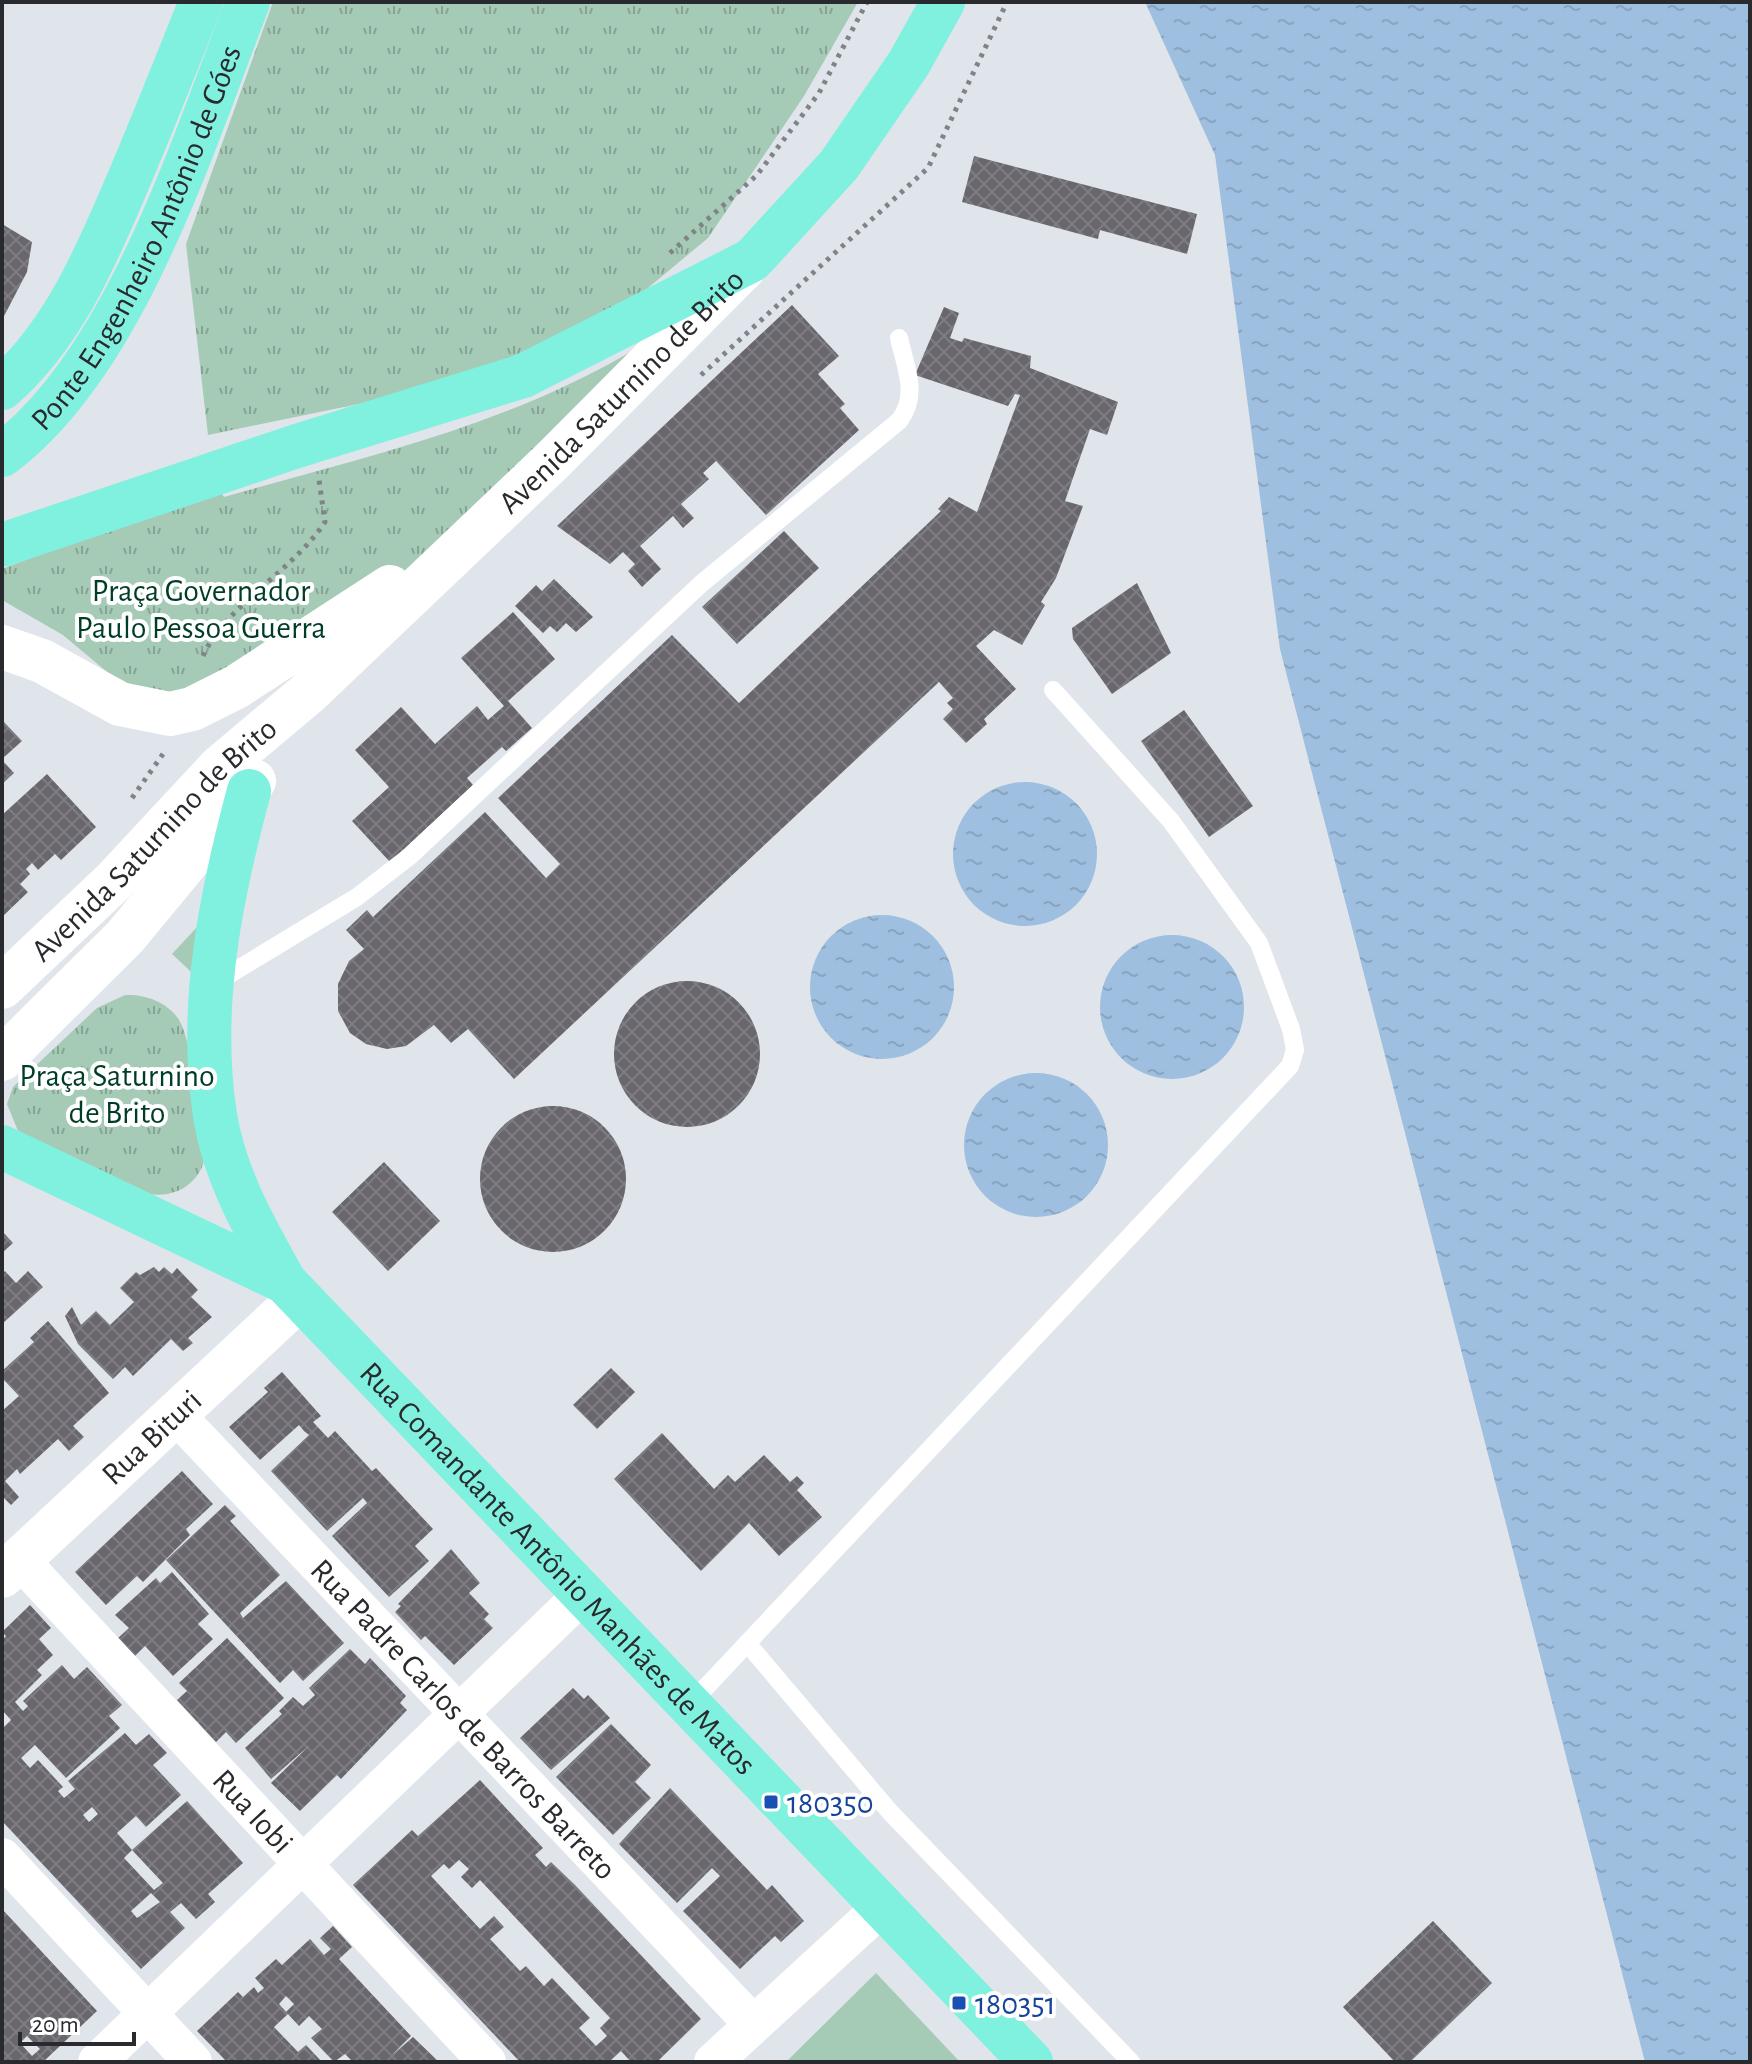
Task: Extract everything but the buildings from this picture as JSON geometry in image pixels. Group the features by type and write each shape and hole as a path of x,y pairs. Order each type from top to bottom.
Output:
{"main road":[{"name":"Ponte Engenheiro Antônio de Góes","path":"2,388 21,371 85,280 160,108 201,2"},
{"name":"Ponte Engenheiro Antônio de Góes","path":"2,455 18,443 79,376 128,296 248,2"},
{"name":"Avenida Saturnino de Brito","path":"2,987 114,881 220,767 307,694 554,459 752,260 839,165 909,63 943,2"},
{"path":"2,545 297,446 523,376 752,260"},
{"path":"2,647 42,661 120,704 170,714 192,709 236,687 480,528"},
{"name":"Avenida Saturnino de Brito","path":"2,1059 125,937 249,791 307,694"},
{"name":"Rua Comandante Antônio Manhães de Matos","path":"249,791 223,888 212,984 210,1033 215,1116 250,1220 293,1290 1031,2062"},
{"name":"Rua Comandante Antônio Manhães de Matos","path":"2,1147 293,1290"},
{"name":"Rua Bituri","path":"11,1567 175,1414 293,1290"}],"street":[{"name":"Rua Padre Carlos de Barros Barreto","path":"175,1414 753,2024"},
{"name":"Rua Iobi","path":"11,1567 303,1864 487,2062"},
{"path":"97,2062 582,1595"},
{"path":"2,1857 193,2062"},
{"path":"713,2062 883,1906"}],"lane":[{"path":"212,984 357,897 410,856 702,583 899,421 910,406 911,389 899,338"},
{"path":"689,1705 1290,1066 1295,1050 1291,1029 1259,943 1171,821 1053,690"},
{"path":"747,1643 890,1812 1131,2062"}],"path":[{"path":"662,260 757,175 819,93 867,2"},
{"path":"697,378 928,168 1007,2"}],"green space":[{"path":"273,2 858,2 804,96 708,238 631,302 451,385 208,435 186,244"},
{"name":"Praça Governador Paulo Pessoa Guerra","path":"639,347 424,556 230,711 119,682 63,635 2,600 2,569 86,537 222,494 224,497 385,452 489,418 540,398"},
{"path":"200,924 202,982 172,954"},
{"name":"Praça Saturnino de Brito","path":"125,995 148,998 169,1008 179,1020 188,1047 204,1162 189,1184 167,1194 149,1194 18,1131 7,1104 13,1087 97,1008"},
{"path":"876,1973 960,2062 786,2062"}],"water":[{"path":"1145,2 1750,2 1750,2062 1645,2062 1280,649 1215,155"},
{"path":"1025,782 1052,788 1076,803 1091,827 1097,854 1091,881 1076,905 1052,920 1025,926 998,920 974,905 959,881 953,854 959,827 974,803 998,788"},
{"path":"882,915 909,921 933,936 948,960 954,987 948,1014 933,1038 909,1053 882,1059 855,1053 831,1038 816,1014 810,987 816,960 831,936 855,921"},
{"path":"1172,935 1199,941 1223,956 1238,980 1244,1007 1238,1034 1223,1058 1199,1073 1172,1079 1145,1073 1121,1058 1106,1034 1100,1007 1106,980 1121,956 1145,941"},
{"path":"1036,1073 1063,1079 1087,1094 1102,1118 1108,1145 1102,1172 1087,1196 1063,1211 1036,1217 1009,1211 985,1196 970,1172 964,1145 970,1118 985,1094 1009,1079"}],"place":[{"name":"180350","path":"771,1802"},
{"name":"180351","path":"959,2003"}]}
